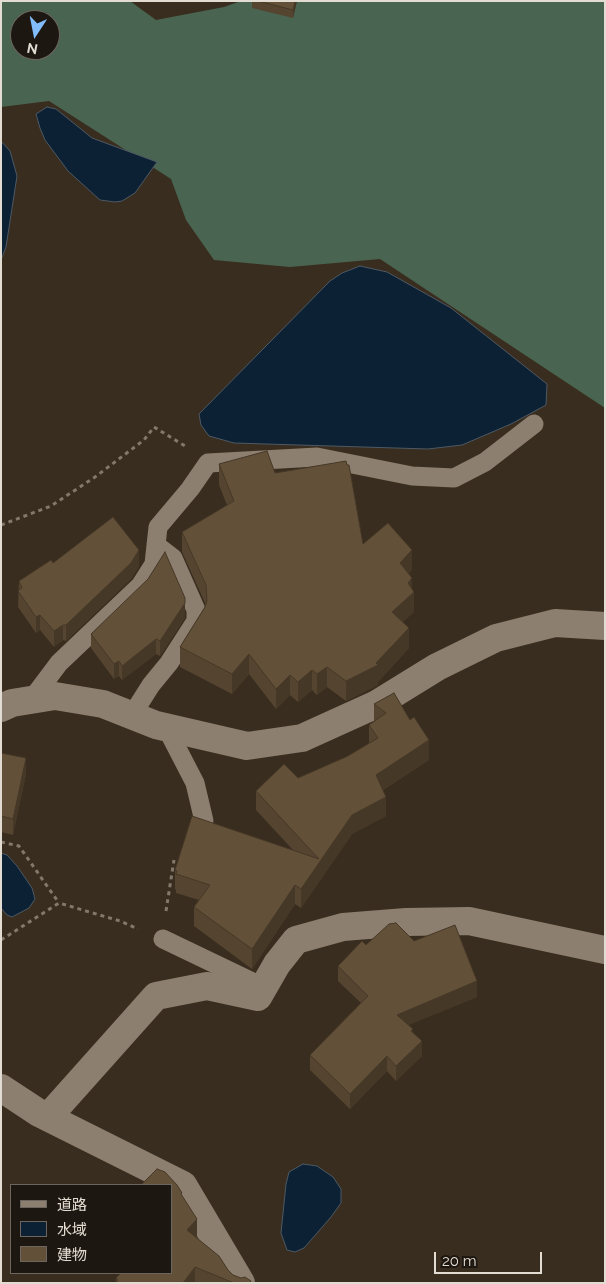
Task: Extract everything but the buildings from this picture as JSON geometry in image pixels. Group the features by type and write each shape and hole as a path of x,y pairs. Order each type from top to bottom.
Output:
{"street":[{"path":"1,708 12,703 55,696 103,704 156,725 247,746 302,738 377,704 437,667 496,638 555,623 605,626"},
{"path":"48,1117 156,996 207,986 258,997 277,964 296,940 343,927 406,922 470,921 605,950"},
{"path":"1,1088 48,1117 183,1185 241,1283"}],"lane":[{"path":"32,700 59,663 140,586 154,564 158,527 190,489 208,463 317,457 412,476 454,478 485,462 534,424"},
{"path":"132,715 151,685 174,656 196,621 196,610 173,558 156,545"},
{"path":"166,727 195,784 204,820"},
{"path":"163,939 264,987"}],"path":[{"path":"1,524 51,506 95,477 144,440 154,427 197,453 208,463"},
{"path":"1,842 19,846 58,902 120,921 163,939 174,860"},
{"path":"1,940 58,902"}],"green space":[{"path":"1,1 130,1 156,20 224,7 241,1 605,1 605,408 380,259 290,267 214,260 186,220 171,179 49,101 1,107"}],"water":[{"path":"47,107 56,109 92,138 157,162 135,193 122,201 100,200 68,171 45,140 40,128 36,114"},
{"path":"1,141 10,151 17,176 6,247 1,260"},
{"path":"360,266 387,272 451,308 547,384 546,405 511,424 462,445 428,449 234,443 209,436 201,425 199,414 330,281 342,273"},
{"path":"1,853 7,855 17,866 32,888 35,899 29,908 12,917 7,915 1,908"},
{"path":"303,1164 317,1166 333,1177 341,1189 341,1203 304,1248 295,1252 287,1250 281,1233 289,1172"}]}
